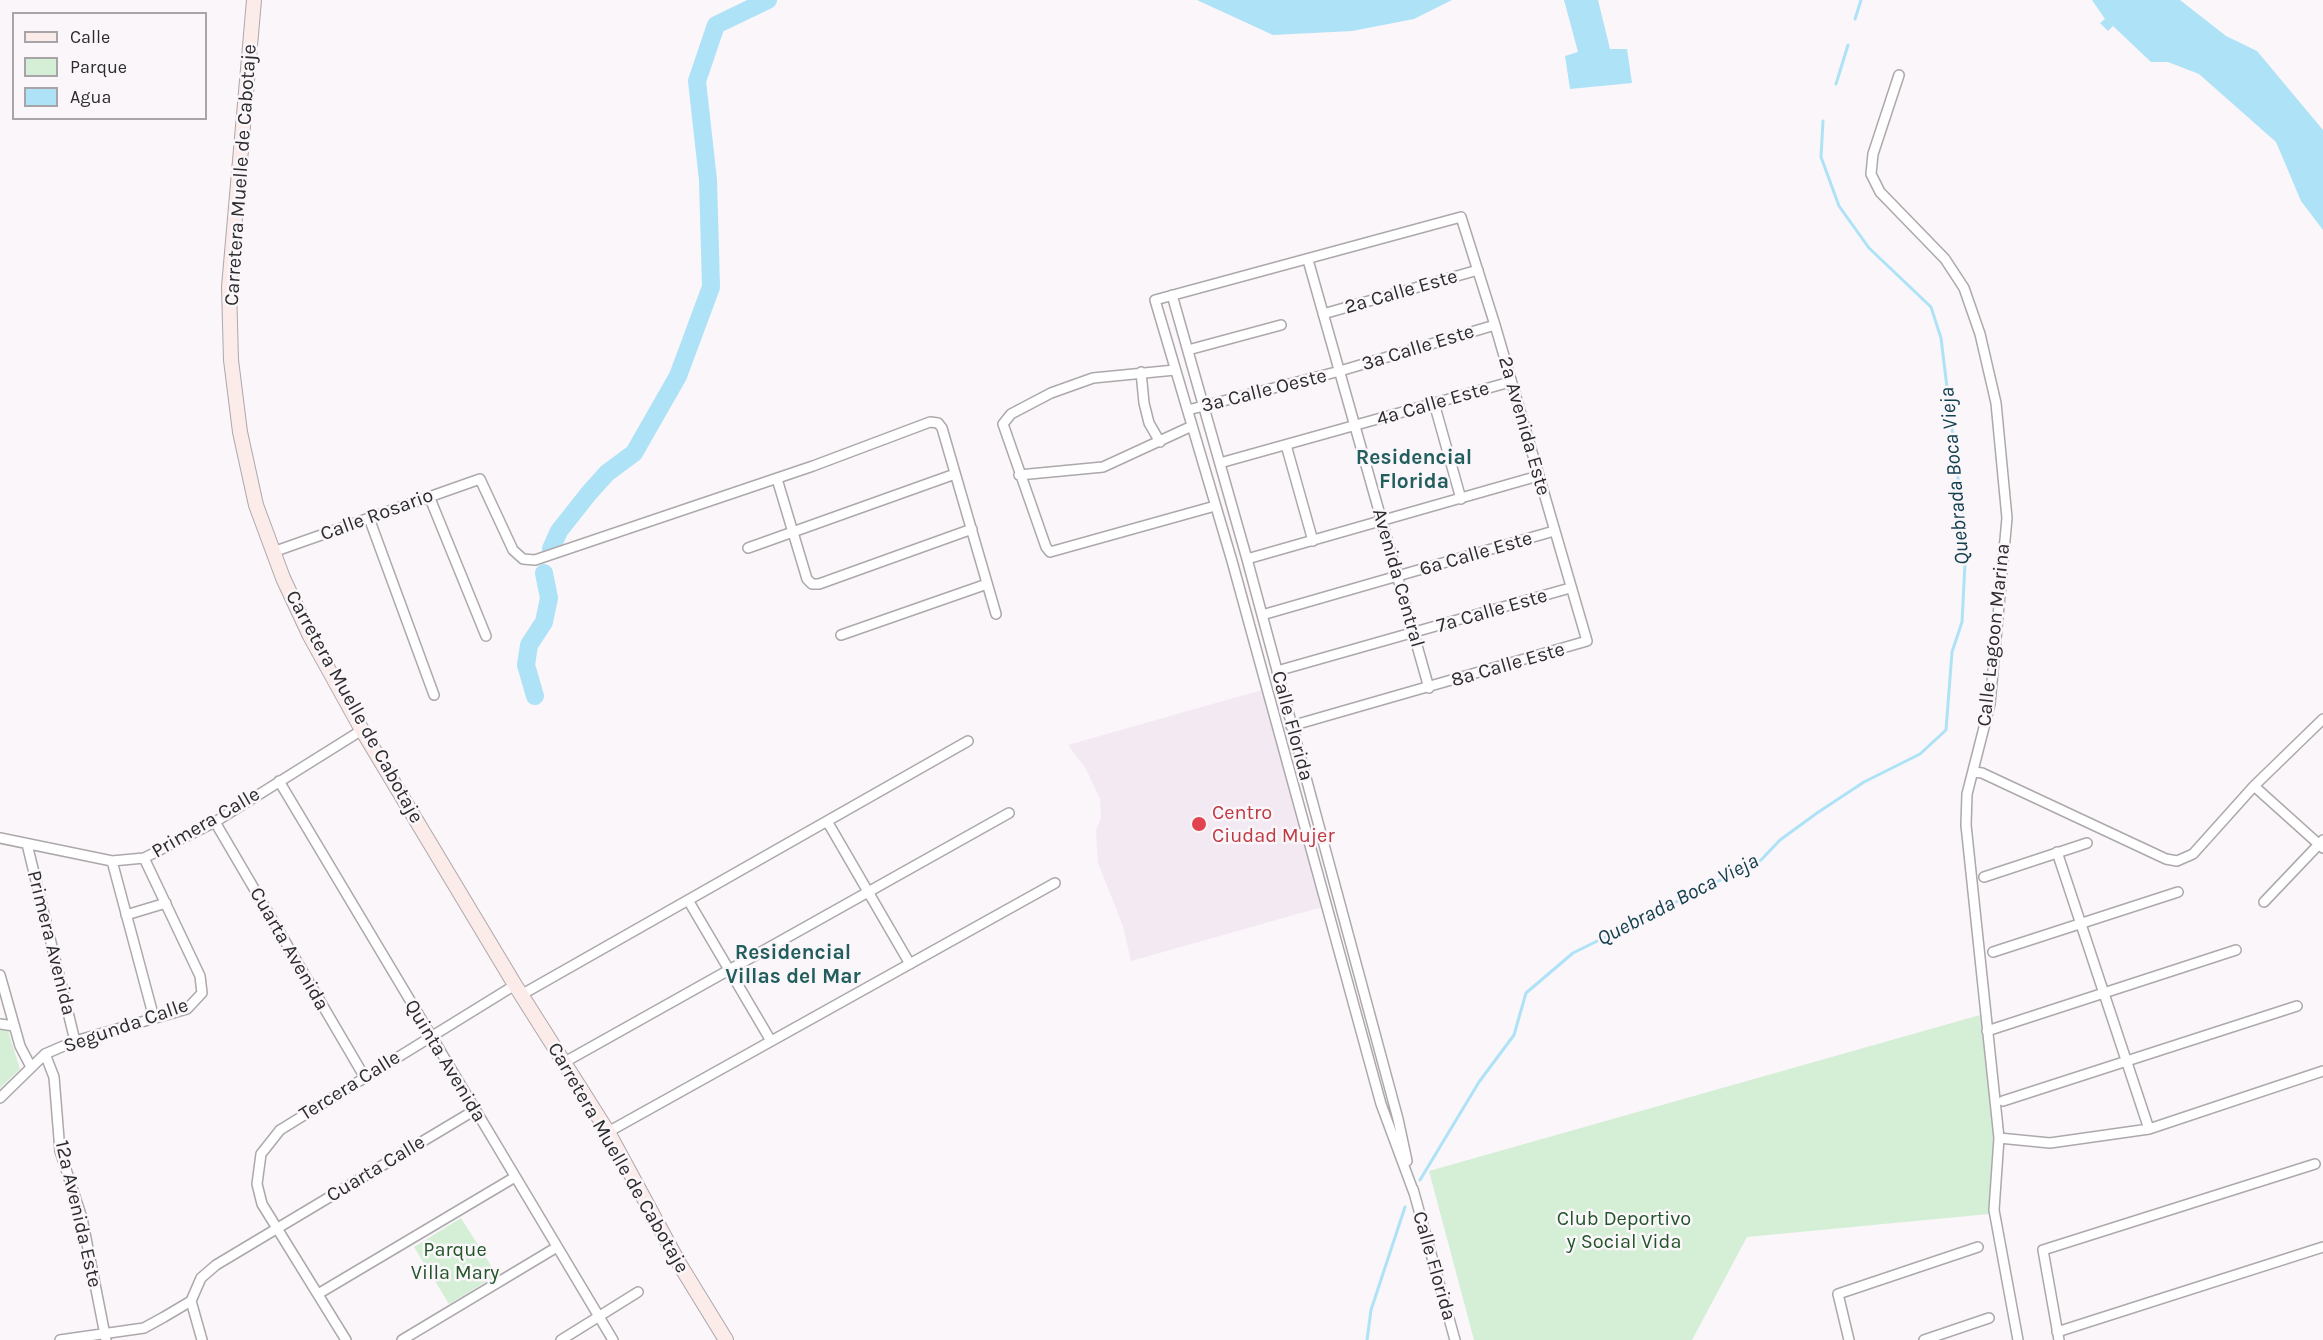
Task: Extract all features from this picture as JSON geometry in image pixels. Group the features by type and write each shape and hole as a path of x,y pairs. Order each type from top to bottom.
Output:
{"main road":[{"name":"Carretera Muelle de Cabotaje","path":"254,0 229,287 231,360 242,443 256,505 273,552 310,636 363,730 518,990 608,1132 680,1265 726,1340"}],"street":[{"name":"Calle Lagoon Marina","path":"1899,75 1873,154 1871,174 1880,192 1945,259 1964,288 1980,334 1996,403 2007,518 1990,704 1968,794 1966,825 1999,1138 1994,1210 2018,1340"},
{"name":"2a Avenida Este","path":"1308,260 1455,218 1461,217 1465,222 1587,641"},
{"path":"1172,295 1308,260"},
{"name":"Avenida Central","path":"1308,260 1430,688"},
{"name":"2a Calle Este","path":"1323,314 1478,270"},
{"name":"Calle Florida","path":"1414,1193 1381,1104 1215,506 1155,300 1172,295 1247,559 1455,1340"},
{"path":"1188,350 1281,325"},
{"name":"3a Calle Este","path":"1340,371 1496,325"},
{"path":"1175,370 1115,374 1082,382 1051,393 1005,418 1003,424 1019,476 1046,547 1050,552 1215,506"},
{"name":"3a Calle Oeste","path":"1188,410 1340,371"},
{"path":"1141,372 1144,403 1149,423 1160,442"},
{"name":"4a Calle Este","path":"1220,463 1510,381"},
{"path":"1434,403 1461,499"},
{"path":"972,529 819,584 812,584 807,579 777,478 930,422 938,423 942,428 972,529 996,614"},
{"path":"1019,476 1103,467 1192,426"},
{"path":"1286,445 1313,541"},
{"path":"748,548 955,474"},
{"path":"1247,559 1538,476"},
{"name":"Calle Rosario","path":"273,552 480,479 513,550 523,559 535,560 777,478"},
{"path":"429,496 486,636"},
{"path":"369,518 434,695"},
{"name":"6a Calle Este","path":"1262,615 1554,531"},
{"path":"841,635 987,584"},
{"name":"7a Calle Este","path":"1277,671 1570,588"},
{"name":"8a Calle Este","path":"1292,726 1587,641"},
{"path":"1974,772 1982,773 2171,860 2183,860 2193,854 2254,786 2323,719"},
{"name":"Primera Calle","path":"0,838 111,861 144,858 215,822 363,730"},
{"name":"Tercera Calle","path":"346,1340 262,1204 257,1184 261,1154 280,1130 430,1036 688,900 968,741"},
{"name":"Quinta Avenida","path":"279,781 613,1340"},
{"path":"2254,786 2322,844 2264,902"},
{"path":"563,1063 1009,813"},
{"path":"827,821 910,964"},
{"name":"Cuarta Avenida","path":"215,822 364,1076"},
{"path":"1984,877 2087,843"},
{"name":"Primera Avenida","path":"27,844 75,1041"},
{"path":"2057,852 2149,1129"},
{"path":"126,915 166,903 144,858"},
{"path":"111,861 154,1018"},
{"path":"608,1132 1055,883"},
{"path":"1993,952 2178,892"},
{"path":"688,900 771,1041"},
{"name":"Segunda Calle","path":"45,1054 75,1041 187,1009 202,993 200,976 166,903"},
{"path":"1987,1031 2236,950"},
{"path":"0,975 14,1026 31,1067"},
{"path":"2003,1101 2297,1006"},
{"path":"0,1024 14,1026"},
{"path":"0,1098 45,1054"},
{"name":"12a Avenida Este","path":"45,1054 54,1077 60,1151 82,1218 105,1336"},
{"path":"1999,1138 2050,1143 2149,1129 2323,1071"},
{"name":"Cuarta Calle","path":"190,1301 201,1278 216,1266 475,1110"},
{"path":"2315,1164 2043,1250 2058,1336 2323,1247"},
{"path":"318,1294 514,1177"},
{"path":"402,1340 556,1247"},
{"path":"1849,1340 1838,1294 1978,1247"},
{"path":"561,1340 638,1292"},
{"path":"60,1340 105,1336 144,1328 190,1301 202,1340"},
{"path":"1924,1340 1989,1318"}],"shaded area":[{"name":"Centro Ciudad Mujer","path":"1262,690 1322,907 1131,961 1123,926 1098,863 1096,831 1101,817 1100,799 1086,769 1068,745"}],"green space":[{"name":"Club Deportivo y Social Vida","path":"1980,1015 1995,1146 1989,1214 1747,1237 1692,1340 1474,1340 1429,1171"},
{"path":"0,1030 8,1031 20,1069 0,1088"},
{"name":"Parque Villa Mary","path":"461,1218 497,1275 449,1304 414,1247"}],"water":[{"path":"1197,0 1452,0 1414,19 1352,31 1273,35"},
{"path":"1564,0 1598,0 1610,49 1627,49 1632,83 1570,89 1565,56 1578,52"},
{"path":"2092,0 2180,0 2226,36 2257,51 2323,130 2323,230 2301,201 2276,142 2199,74 2168,62 2151,62 2113,26 2108,31 2100,23 2105,19"}],"waterway":[{"path":"551,549 559,531 589,493 607,473 634,453 678,376 711,287 708,180 697,81 716,25 768,0"},
{"name":"Quebrada Boca Vieja","path":"1855,19 1861,0"},
{"name":"Quebrada Boca Vieja","path":"1836,84 1848,45"},
{"name":"Quebrada Boca Vieja","path":"1420,1180 1479,1082 1514,1035 1526,993 1573,953 1761,860 1780,840 1817,813 1864,782 1920,754 1946,730 1952,652 1962,622 1966,544 1941,338 1931,307 1869,248 1839,206 1821,157 1823,121"},
{"path":"535,696 526,665 529,645 544,622 549,598 544,573"},
{"name":"Quebrada Boca Vieja","path":"1367,1340 1371,1310 1405,1207"}],"place":[{"name":"Centro Ciudad Mujer","path":"1199,824"}],"district":[{"name":"Residencial Florida","path":"1414,470"},
{"name":"Residencial Villas del Mar","path":"793,965"}]}
